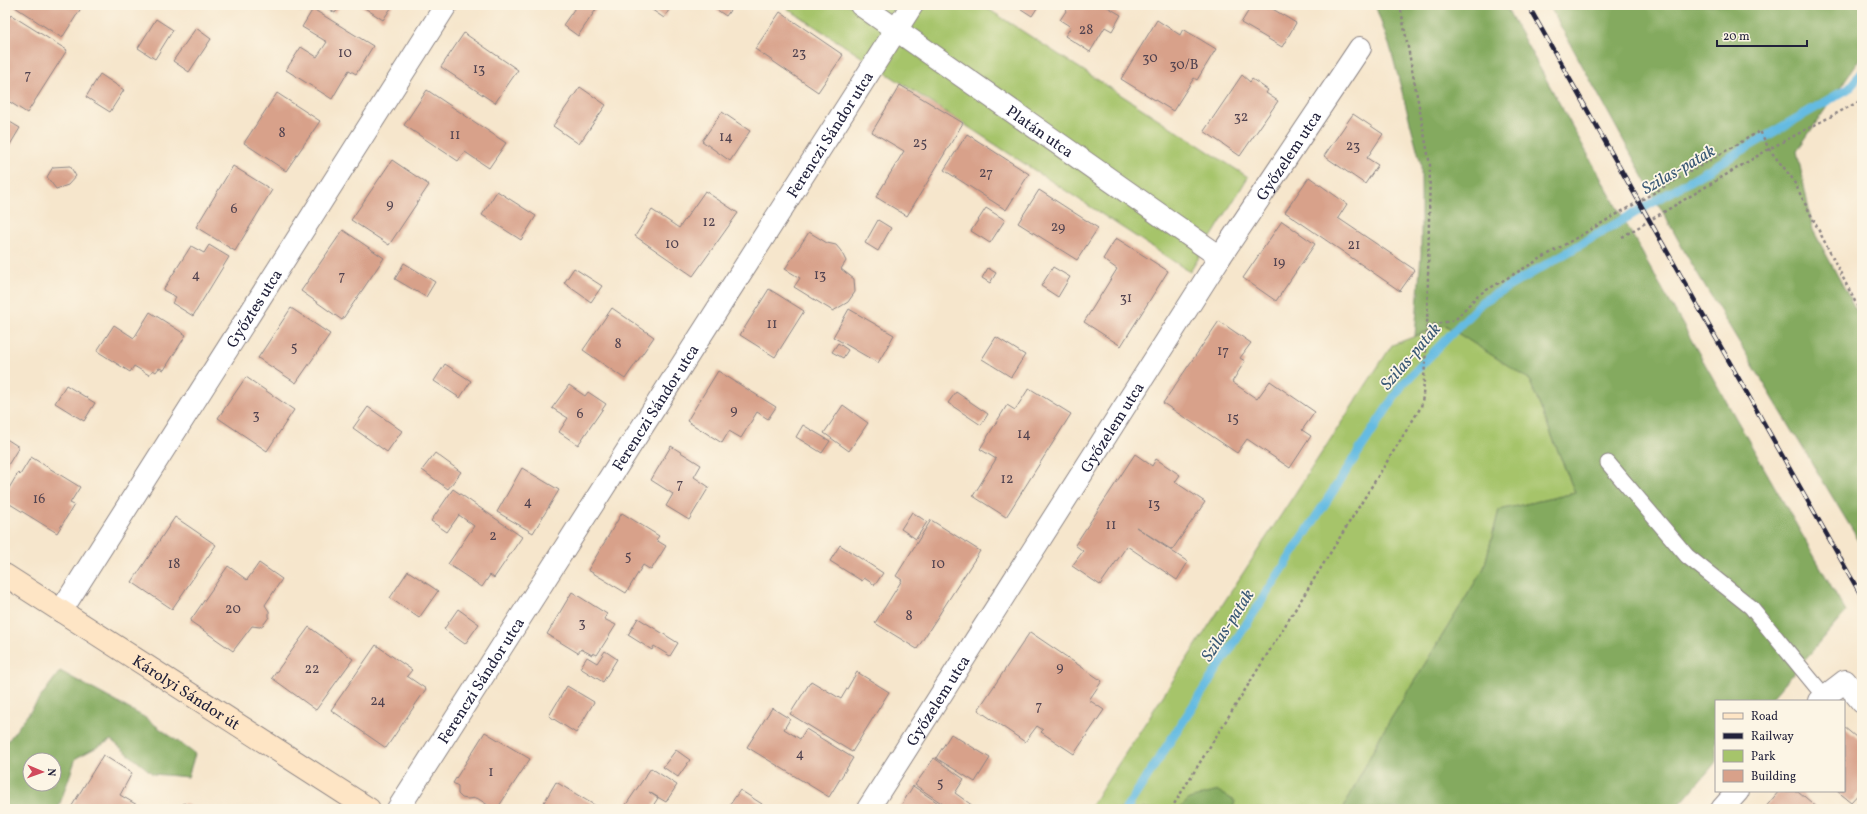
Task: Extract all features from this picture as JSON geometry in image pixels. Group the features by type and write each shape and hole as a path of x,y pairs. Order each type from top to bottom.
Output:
{"street":[{"name":"Győztes utca","path":"61,611 446,5"},
{"name":"Platán utca","path":"861,5 1220,257"},
{"name":"Ferenczi Sándor utca","path":"398,809 912,5"},
{"name":"Győzelem utca","path":"868,809 1220,257 1360,48"},
{"name":"Károlyi Sándor út","path":"5,575 369,809"},
{"path":"1822,699 1845,681 1862,702"},
{"path":"1722,809 1737,792"}],"lane":[{"path":"1608,464 1687,556 1750,607 1822,699"}],"path":[{"path":"1171,809 1421,407 1427,331 1430,165 1400,5"},
{"path":"1622,237 1769,149 1862,100"},
{"path":"1427,326 1454,320 1478,295 1760,131 1769,149 1792,178 1862,316"}],"green space":[{"path":"782,5 982,5 1248,177 1190,272"},
{"path":"1375,5 1505,5 1655,276 1846,612 1770,700 1715,700 1715,763 1676,809 1343,809 1381,735 1484,568 1499,510 1575,493 1529,379 1445,325 1415,336 1421,254 1421,164 1391,50"},
{"path":"1549,5 1862,5 1862,55 1797,151 1813,230 1862,321 1862,546 1687,256"},
{"path":"1445,325 1529,379 1575,493 1499,510 1484,568 1381,735 1343,809 1089,809 1392,345"},
{"path":"60,671 144,717 195,754 188,777 153,774 111,740 76,758 58,809 5,809 5,745"},
{"path":"1218,791 1235,801 1233,809 1179,809 1189,799"}],"building":[{"path":"12,5 83,5 62,38"},
{"path":"289,5 304,5 300,12"},
{"path":"322,5 341,5 335,13"},
{"path":"360,5 393,5 383,20"},
{"path":"577,5 599,5 578,36 563,25"},
{"path":"645,5 672,5 664,18"},
{"path":"710,5 734,5 726,16"},
{"path":"1015,5 1039,5 1032,16"},
{"path":"1070,5 1081,5 1084,7 1086,5 1104,5 1121,15 1112,31 1105,27 1090,52 1065,36 1071,27 1060,20"},
{"path":"1252,5 1266,5 1296,23 1282,47 1241,23"},
{"path":"313,9 373,46 356,74 349,70 332,99 286,70 301,47 317,57 327,42 302,27"},
{"path":"780,12 843,55 818,92 755,49"},
{"path":"11,15 67,50 27,113 5,99 5,24"},
{"path":"156,19 173,30 155,59 138,48"},
{"path":"1157,20 1180,35 1183,29 1216,49 1197,80 1194,78 1173,111 1121,79"},
{"path":"196,28 211,39 189,72 173,61"},
{"path":"464,33 518,70 495,103 441,67"},
{"path":"100,74 124,90 110,112 86,97"},
{"path":"1242,75 1250,82 1252,79 1268,90 1266,93 1278,101 1240,156 1204,131"},
{"path":"900,85 963,123 907,216 876,197 904,151 872,132"},
{"path":"580,87 606,105 579,144 553,126"},
{"path":"427,90 506,143 489,168 465,152 458,161 404,125"},
{"path":"277,93 320,121 286,171 244,143"},
{"path":"722,112 750,131 730,161 702,141"},
{"path":"1353,114 1383,134 1367,158 1378,165 1365,184 1324,156"},
{"path":"5,119 20,128 5,153"},
{"path":"967,134 1029,174 1006,210 944,170"},
{"path":"392,160 429,185 389,245 351,220"},
{"path":"70,166 76,176 68,185 56,189 47,177 53,167"},
{"path":"233,166 272,190 235,251 196,227"},
{"path":"1309,177 1347,204 1338,218 1415,270 1400,291 1285,212"},
{"path":"1039,190 1098,228 1077,260 1018,223"},
{"path":"497,191 536,216 521,240 482,215"},
{"path":"705,191 738,213 693,276 635,236 652,210 679,228"},
{"path":"986,208 1005,220 990,243 971,231"},
{"path":"878,220 891,228 878,251 865,243"},
{"path":"1282,221 1315,244 1276,301 1243,278"},
{"path":"343,230 384,258 342,320 301,291"},
{"path":"809,232 827,243 836,245 846,261 841,269 854,279 855,292 848,302 833,311 794,287 800,278 785,269"},
{"path":"1116,238 1168,271 1121,346 1084,322 1117,269 1103,259"},
{"path":"209,245 229,257 193,316 172,303 176,297 163,290 191,246 204,253"},
{"path":"404,263 435,282 426,297 395,279"},
{"path":"1053,267 1070,277 1058,297 1041,286"},
{"path":"574,268 602,286 591,302 564,283"},
{"path":"988,268 996,273 990,283 982,278"},
{"path":"769,289 804,311 775,357 740,335"},
{"path":"291,308 330,334 296,383 258,358"},
{"path":"612,308 654,337 625,379 583,350"},
{"path":"849,309 894,335 878,363 833,337"},
{"path":"150,312 186,335 164,370 159,368 156,372 153,370 149,375 134,366 130,372 97,351 114,325 134,338"},
{"path":"1219,321 1251,343 1240,358 1245,361 1232,382 1257,399 1270,381 1315,412 1302,430 1311,436 1290,468 1247,439 1237,453 1163,403"},
{"path":"996,337 1025,355 1011,377 982,359"},
{"path":"838,343 848,350 843,358 832,352"},
{"path":"445,364 471,381 460,398 434,381"},
{"path":"718,371 776,407 768,419 757,412 741,438 729,431 722,443 687,421"},
{"path":"246,377 294,410 267,451 218,418"},
{"path":"66,385 95,403 84,421 55,403"},
{"path":"569,385 585,396 588,392 606,404 578,445 559,432 568,418 552,408"},
{"path":"1029,388 1071,414 1006,517 973,496 996,459 980,449 1007,405 1015,410"},
{"path":"956,392 988,414 981,425 948,403"},
{"path":"843,405 868,423 849,451 824,433"},
{"path":"368,407 402,431 387,452 353,428"},
{"path":"803,425 830,441 822,453 796,437"},
{"path":"5,438 19,447 5,470"},
{"path":"671,446 701,465 694,477 709,487 689,520 666,506 673,494 651,480"},
{"path":"435,453 461,472 448,489 422,470"},
{"path":"1135,454 1152,466 1156,459 1180,475 1175,482 1205,502 1172,550 1136,527 1188,562 1177,580 1127,546 1100,585 1072,566 1083,551 1075,545"},
{"path":"31,457 80,487 70,503 74,505 57,533 5,501 5,495 18,473 20,475"},
{"path":"522,468 559,490 533,533 497,512"},
{"path":"453,489 522,537 494,578 490,575 482,587 448,564 474,526 459,515 447,532 431,521"},
{"path":"912,512 927,522 916,539 901,529"},
{"path":"622,513 659,536 656,540 666,546 651,570 643,565 626,593 588,570"},
{"path":"175,517 216,545 172,609 132,582"},
{"path":"931,520 980,551 917,649 875,623 902,580 896,576"},
{"path":"840,545 883,573 875,585 864,578 862,581 830,561"},
{"path":"259,563 282,579 265,605 269,611 269,617 260,627 252,626 233,651 190,621 228,566 247,580"},
{"path":"408,571 438,591 419,618 390,598"},
{"path":"572,592 607,614 604,619 616,625 597,655 593,653 592,655 581,649 578,653 547,634"},
{"path":"458,609 479,624 465,644 444,629"},
{"path":"638,618 678,643 670,656 654,646 652,650 628,635"},
{"path":"309,627 353,659 316,710 272,678"},
{"path":"1030,632 1102,681 1089,700 1104,710 1074,754 1041,732 1043,730 1037,726 1025,742 978,710"},
{"path":"376,645 412,670 407,676 426,689 386,748 331,710"},
{"path":"605,651 617,659 603,682 580,668 587,657 597,663"},
{"path":"857,672 889,692 852,752 790,714 811,681 841,699"},
{"path":"567,686 594,702 576,733 549,716"},
{"path":"772,708 790,719 784,729 800,739 806,729 853,758 829,797 747,747"},
{"path":"1845,728 1862,742 1862,790 1851,802 1838,792 1845,792"},
{"path":"485,732 530,759 497,809 494,809 477,798 462,798 458,794 458,786 453,783"},
{"path":"951,734 990,758 975,782 936,758"},
{"path":"676,750 690,760 678,777 663,767"},
{"path":"103,755 132,773 120,795 144,809 70,809"},
{"path":"934,758 964,779 955,793 973,806 971,809 950,809 915,785"},
{"path":"651,768 677,785 666,802 649,792 658,798 651,809 623,809"},
{"path":"556,782 601,809 540,809"},
{"path":"913,786 947,809 899,809"},
{"path":"740,790 762,804 759,809 727,809"},
{"path":"1778,792 1799,792 1819,809 1764,809"},
{"path":"184,803 194,809 181,809"}],"waterway":[{"name":"Szilas-patak","path":"1126,809 1402,385 1482,302 1849,88 1862,73"}],"railway":[{"path":"1528,5 1862,597"}]}
